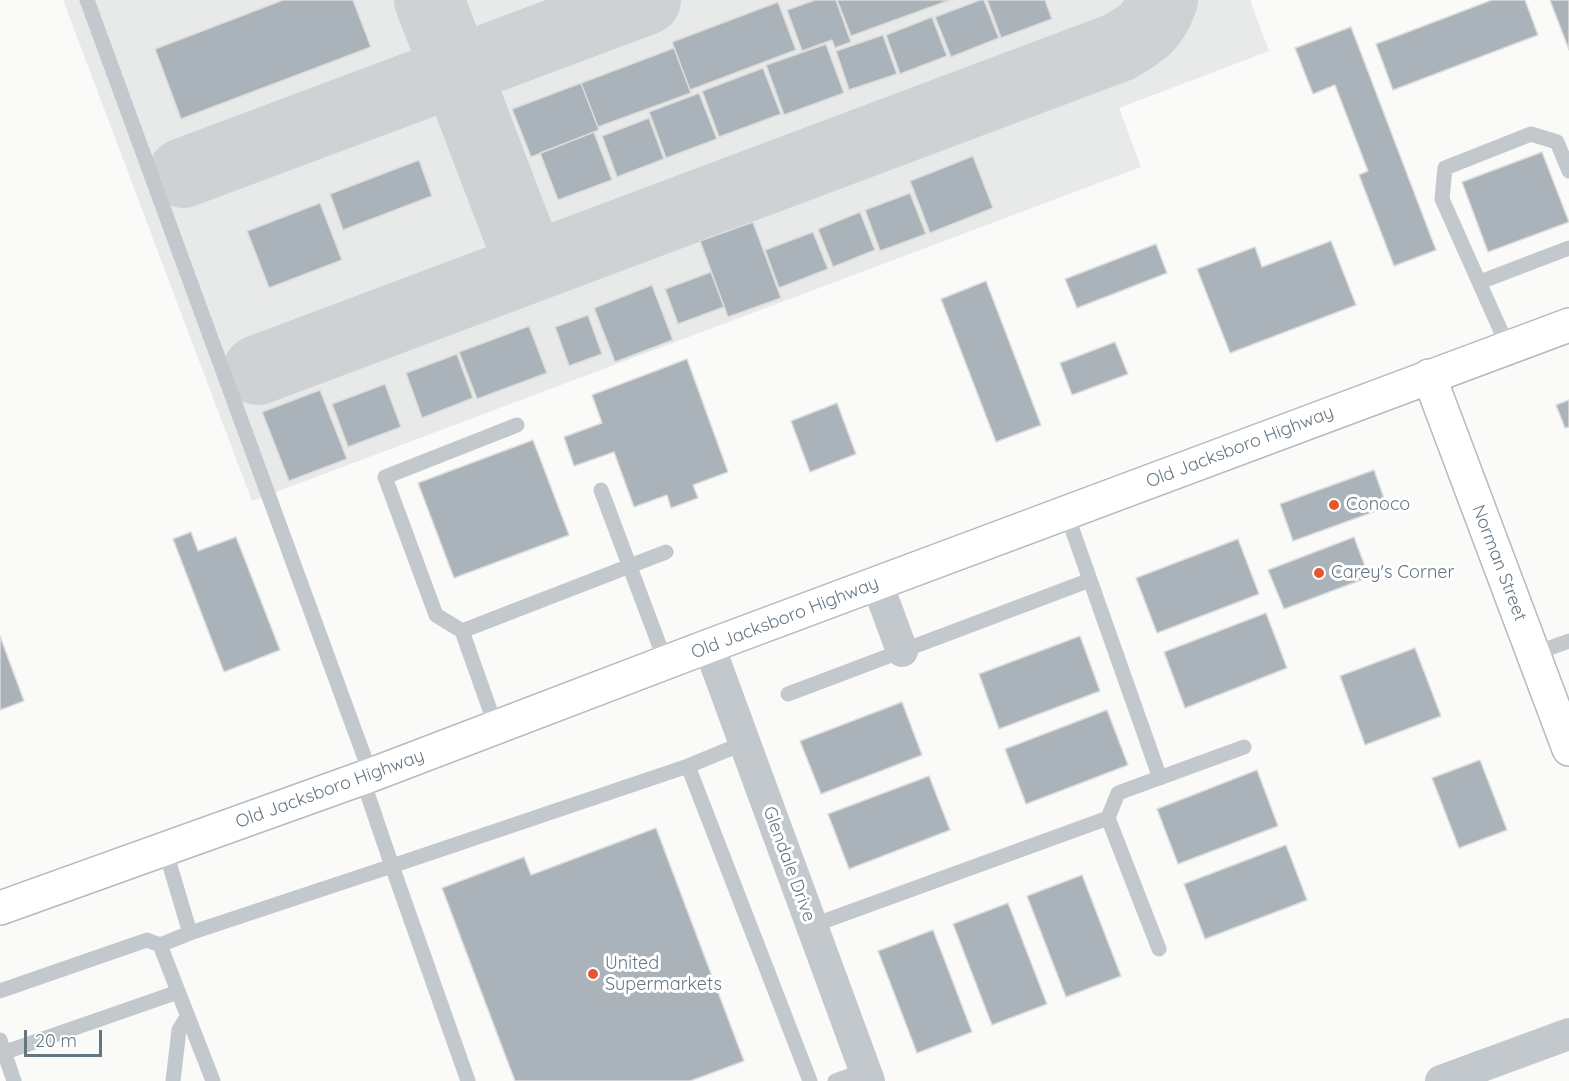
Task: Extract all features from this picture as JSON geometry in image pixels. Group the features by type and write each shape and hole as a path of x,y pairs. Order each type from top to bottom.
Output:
{"main road":[{"name":"Old Jacksboro Highway","path":"0,908 366,776 1569,325"},
{"name":"Norman Street","path":"1429,376 1569,749"}],"street":[{"path":"877,583 902,651"},
{"name":"Glendale Drive","path":"709,646 867,1076"},
{"path":"1441,1081 1569,1034"}],"lane":[{"path":"87,0 366,776 392,866 468,1081"},
{"path":"1508,347 1442,199 1445,168 1531,134 1557,142 1569,171"},
{"path":"1480,282 1569,248"},
{"path":"496,727 462,631 436,615 386,477 517,425"},
{"path":"601,490 666,663"},
{"path":"1066,512 1160,778"},
{"path":"462,631 666,552"},
{"path":"788,693 1090,580"},
{"path":"1533,654 1569,641"},
{"path":"0,991 147,940 160,945 688,766 744,743"},
{"path":"1160,949 1108,818 1118,794 1244,747"},
{"path":"688,766 810,1081"},
{"path":"812,926 1108,818"},
{"path":"165,849 190,933"},
{"path":"160,945 213,1081"},
{"path":"14,1081 1,1049 178,992"},
{"path":"173,1081 179,1030 187,1017"},
{"path":"835,1081 867,1076"}],"shaded area":[{"path":"63,0 1250,0 1269,51 1119,108 1141,167 252,501"}],"building":[{"path":"283,0 353,0 371,47 181,119 155,49"},
{"path":"815,0 836,0 851,42 835,48 832,40 802,51 787,10"},
{"path":"837,0 950,0 851,36"},
{"path":"984,0 999,38 951,57 935,17"},
{"path":"987,0 1045,0 1052,19 1001,38"},
{"path":"1492,0 1525,0 1538,35 1393,90 1376,44"},
{"path":"1550,0 1569,0 1569,50"},
{"path":"778,2 796,50 690,90 672,42"},
{"path":"932,17 947,56 900,74 886,35"},
{"path":"1351,27 1436,250 1394,266 1359,175 1368,171 1335,85 1313,94 1295,48"},
{"path":"883,35 897,74 849,90 836,51"},
{"path":"826,44 844,93 784,115 766,65"},
{"path":"674,48 691,93 598,127 581,83"},
{"path":"763,68 781,114 719,137 702,91"},
{"path":"581,83 599,130 531,157 512,109"},
{"path":"699,93 717,139 666,158 649,112"},
{"path":"649,118 664,159 617,177 602,136"},
{"path":"594,132 612,180 558,200 540,153"},
{"path":"1542,152 1569,222 1488,252 1462,182"},
{"path":"973,156 993,208 930,233 910,181"},
{"path":"419,160 432,196 343,230 330,194"},
{"path":"910,193 926,234 880,251 865,210"},
{"path":"320,203 342,260 269,288 247,231"},
{"path":"860,212 875,250 833,267 818,229"},
{"path":"753,222 781,298 728,317 700,241"},
{"path":"813,232 828,269 779,288 765,250"},
{"path":"1331,241 1356,305 1230,353 1197,269 1255,247 1262,267"},
{"path":"1156,244 1167,273 1077,308 1065,279"},
{"path":"711,272 724,307 678,324 665,289"},
{"path":"986,281 1041,425 996,442 941,299"},
{"path":"652,285 673,340 615,362 594,308"},
{"path":"588,315 602,354 569,366 555,327"},
{"path":"529,326 547,373 477,399 459,352"},
{"path":"1115,342 1128,374 1072,395 1060,363"},
{"path":"457,354 473,398 422,418 406,373"},
{"path":"687,359 728,472 693,485 698,498 671,508 667,495 634,507 614,452 574,466 564,437 602,423 592,395"},
{"path":"385,384 401,427 348,447 332,404"},
{"path":"320,390 347,459 289,481 262,412"},
{"path":"1569,400 1569,427 1565,428 1556,405"},
{"path":"837,403 856,454 810,472 791,421"},
{"path":"533,440 569,535 454,578 418,483"},
{"name":"Conoco","path":"1374,470 1387,507 1293,541 1280,504"},
{"path":"191,532 198,551 236,537 280,650 224,672 173,539"},
{"name":"Carey's Corner","path":"1354,537 1369,577 1284,609 1268,570"},
{"path":"1238,539 1259,594 1157,633 1136,578"},
{"path":"1266,613 1287,668 1185,708 1164,652"},
{"path":"0,636 24,701 0,710"},
{"path":"1080,636 1100,691 999,729 979,674"},
{"path":"1415,648 1441,716 1365,745 1340,676"},
{"path":"902,702 922,755 821,794 800,741"},
{"path":"1107,710 1128,765 1026,804 1005,749"},
{"path":"1480,760 1507,830 1459,848 1432,778"},
{"path":"1257,770 1278,826 1178,864 1157,809"},
{"path":"929,776 950,830 849,869 828,814"},
{"name":"United Supermarkets","path":"656,828 744,1061 690,1081 515,1081 442,888 524,857 531,875"},
{"path":"1286,845 1307,900 1205,939 1184,884"},
{"path":"1082,875 1121,976 1066,997 1027,896"},
{"path":"1008,903 1047,1004 992,1025 953,924"},
{"path":"933,930 972,1032 917,1053 878,951"}],"taxiway":[{"path":"429,0 531,267"},
{"path":"183,173 646,0"},
{"path":"258,370 1119,47 1135,38 1151,23 1163,0"}],"place":[{"name":"Conoco","path":"1334,505"},
{"name":"Carey's Corner","path":"1319,573"},
{"name":"United Supermarkets","path":"593,974"}]}
